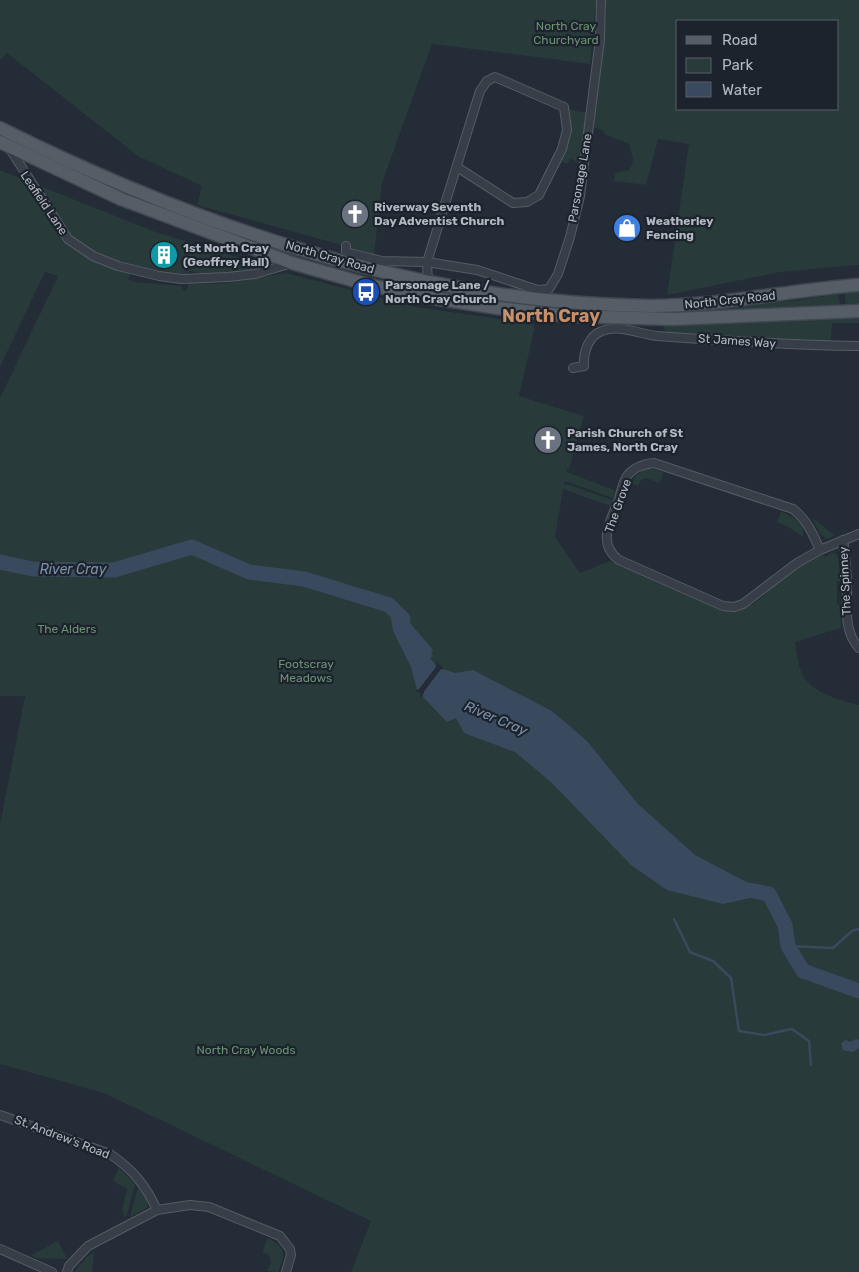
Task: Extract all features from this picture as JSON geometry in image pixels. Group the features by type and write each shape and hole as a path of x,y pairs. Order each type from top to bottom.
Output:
{"main road":[{"name":"North Cray Road","path":"0,128 49,153 132,189 238,230 327,257 428,283 568,303 651,306 707,304 859,285"},
{"name":"North Cray Road","path":"4,144 122,198 292,263 366,284 419,296 567,316 674,318 859,311"}],"street":[{"name":"Parsonage Lane","path":"346,246 346,252 382,261 427,262 477,270 538,290 550,289 558,274 570,237 580,196 600,39 601,0"},
{"path":"428,283 427,262 480,91 488,82 495,78 564,107 567,130 562,149 539,195 527,202 513,203 457,167"},
{"name":"Leafield Lane","path":"4,144 68,239 93,256 134,270 182,280 254,274 292,263"},
{"name":"St James Way","path":"573,368 585,369 585,351 591,339 600,331 615,328 657,336 776,344 859,346"},
{"name":"The Grove","path":"820,550 803,516 793,509 654,463 640,465 627,476 607,532 607,542 611,554 619,560 723,606 734,607 743,604 796,563 820,550 859,534"},
{"name":"The Spinney","path":"843,540 847,580 847,619 850,634 859,648"},
{"name":"St. Andrew's Road","path":"0,1115 110,1154 125,1164 139,1178 150,1193 157,1210"},
{"path":"67,1272 69,1266 88,1246 157,1210 190,1205 209,1207 274,1233 286,1242 290,1249 291,1255 286,1272"},
{"path":"0,1249 52,1272"}],"green space":[{"name":"North Cray Churchyard","path":"0,0 859,0 859,265 780,272 667,295 689,144 658,139 646,185 614,181 615,173 629,170 633,158 629,144 604,134 604,131 591,126 607,8 596,2 590,64 432,44 382,183 374,254 197,205 202,186 138,156 7,53 0,60"},
{"path":"567,109 587,113 580,164 570,158 567,164 558,160 570,120"},
{"name":"Footscray Meadows","path":"0,170 153,231 266,266 219,274 191,271 184,274 134,267 128,279 135,282 181,286 183,291 187,291 188,283 221,284 286,273 416,307 534,324 519,396 584,416 567,472 616,491 613,498 565,481 564,486 567,484 612,500 610,506 563,489 555,537 580,573 610,561 723,611 734,611 753,604 790,571 801,564 821,554 825,557 834,552 838,556 840,581 837,581 837,604 840,606 841,628 795,642 801,671 811,685 830,696 859,705 859,1272 351,1272 371,1221 104,1093 0,1064 0,825 25,696 0,696 0,398 58,276 45,272 0,367"},
{"path":"859,292 859,306 847,306 845,293"},
{"path":"838,294 841,307 652,314 562,311 562,307 795,301"},
{"path":"859,318 859,323 832,323 831,341 668,333 664,329 664,324"},
{"path":"645,469 654,469 664,473 659,483 646,478 641,480 638,486 632,483 635,477"},
{"path":"781,512 800,524 803,537 777,522"},
{"path":"814,519 834,536 827,539 820,534"},
{"path":"119,1168 135,1184 126,1218 122,1210 127,1189 113,1181"},
{"path":"138,1187 146,1199 148,1207 130,1217"},
{"path":"268,1238 278,1245 283,1252 278,1272 267,1271 271,1263 269,1255 262,1252"},
{"path":"58,1241 67,1259 37,1258 31,1255"},
{"path":"94,1252 92,1272 74,1272 87,1257"}],"water":[{"path":"389,605 399,610 433,650 431,655 433,656 430,658 440,670 443,669 455,673 473,670 552,711 587,741 637,803 695,855 769,894 723,904 667,890 631,865 552,783 515,752 464,733 456,718 447,722 423,697 424,692 420,689 417,690 411,667 393,631"},
{"path":"856,1039 859,1040 859,1048 853,1052 843,1050 841,1043 846,1040 850,1042"}],"pier":[{"path":"436,662 444,668 441,669 422,697 420,696 421,693 415,691 419,689 436,667"}],"waterway":[{"name":"River Cray","path":"0,562 33,569 114,570 192,547 249,572 304,579 389,605 403,619"},
{"name":"River Cray","path":"749,890 769,894 785,925 788,946 803,971 859,991"},
{"path":"674,919 690,952 713,961 731,978 739,1031 764,1035 792,1029 809,1041 811,1065"},
{"path":"788,946 833,948 852,931 859,929"}],"place":[{"name":"Riverway Seventh Day Adventist Church","path":"355,214"},
{"name":"Weatherley Fencing","path":"627,228"},
{"name":"1st North Cray (Geoffrey Hall)","path":"164,255"},
{"name":"Parsonage Lane / North Cray Church","path":"366,292"},
{"name":"Parish Church of St James, North Cray","path":"548,440"}],"district":[{"name":"North Cray","path":"551,316"}],"park label":[{"name":"The Alders","path":"67,629"},
{"name":"North Cray Woods","path":"246,1050"}]}
